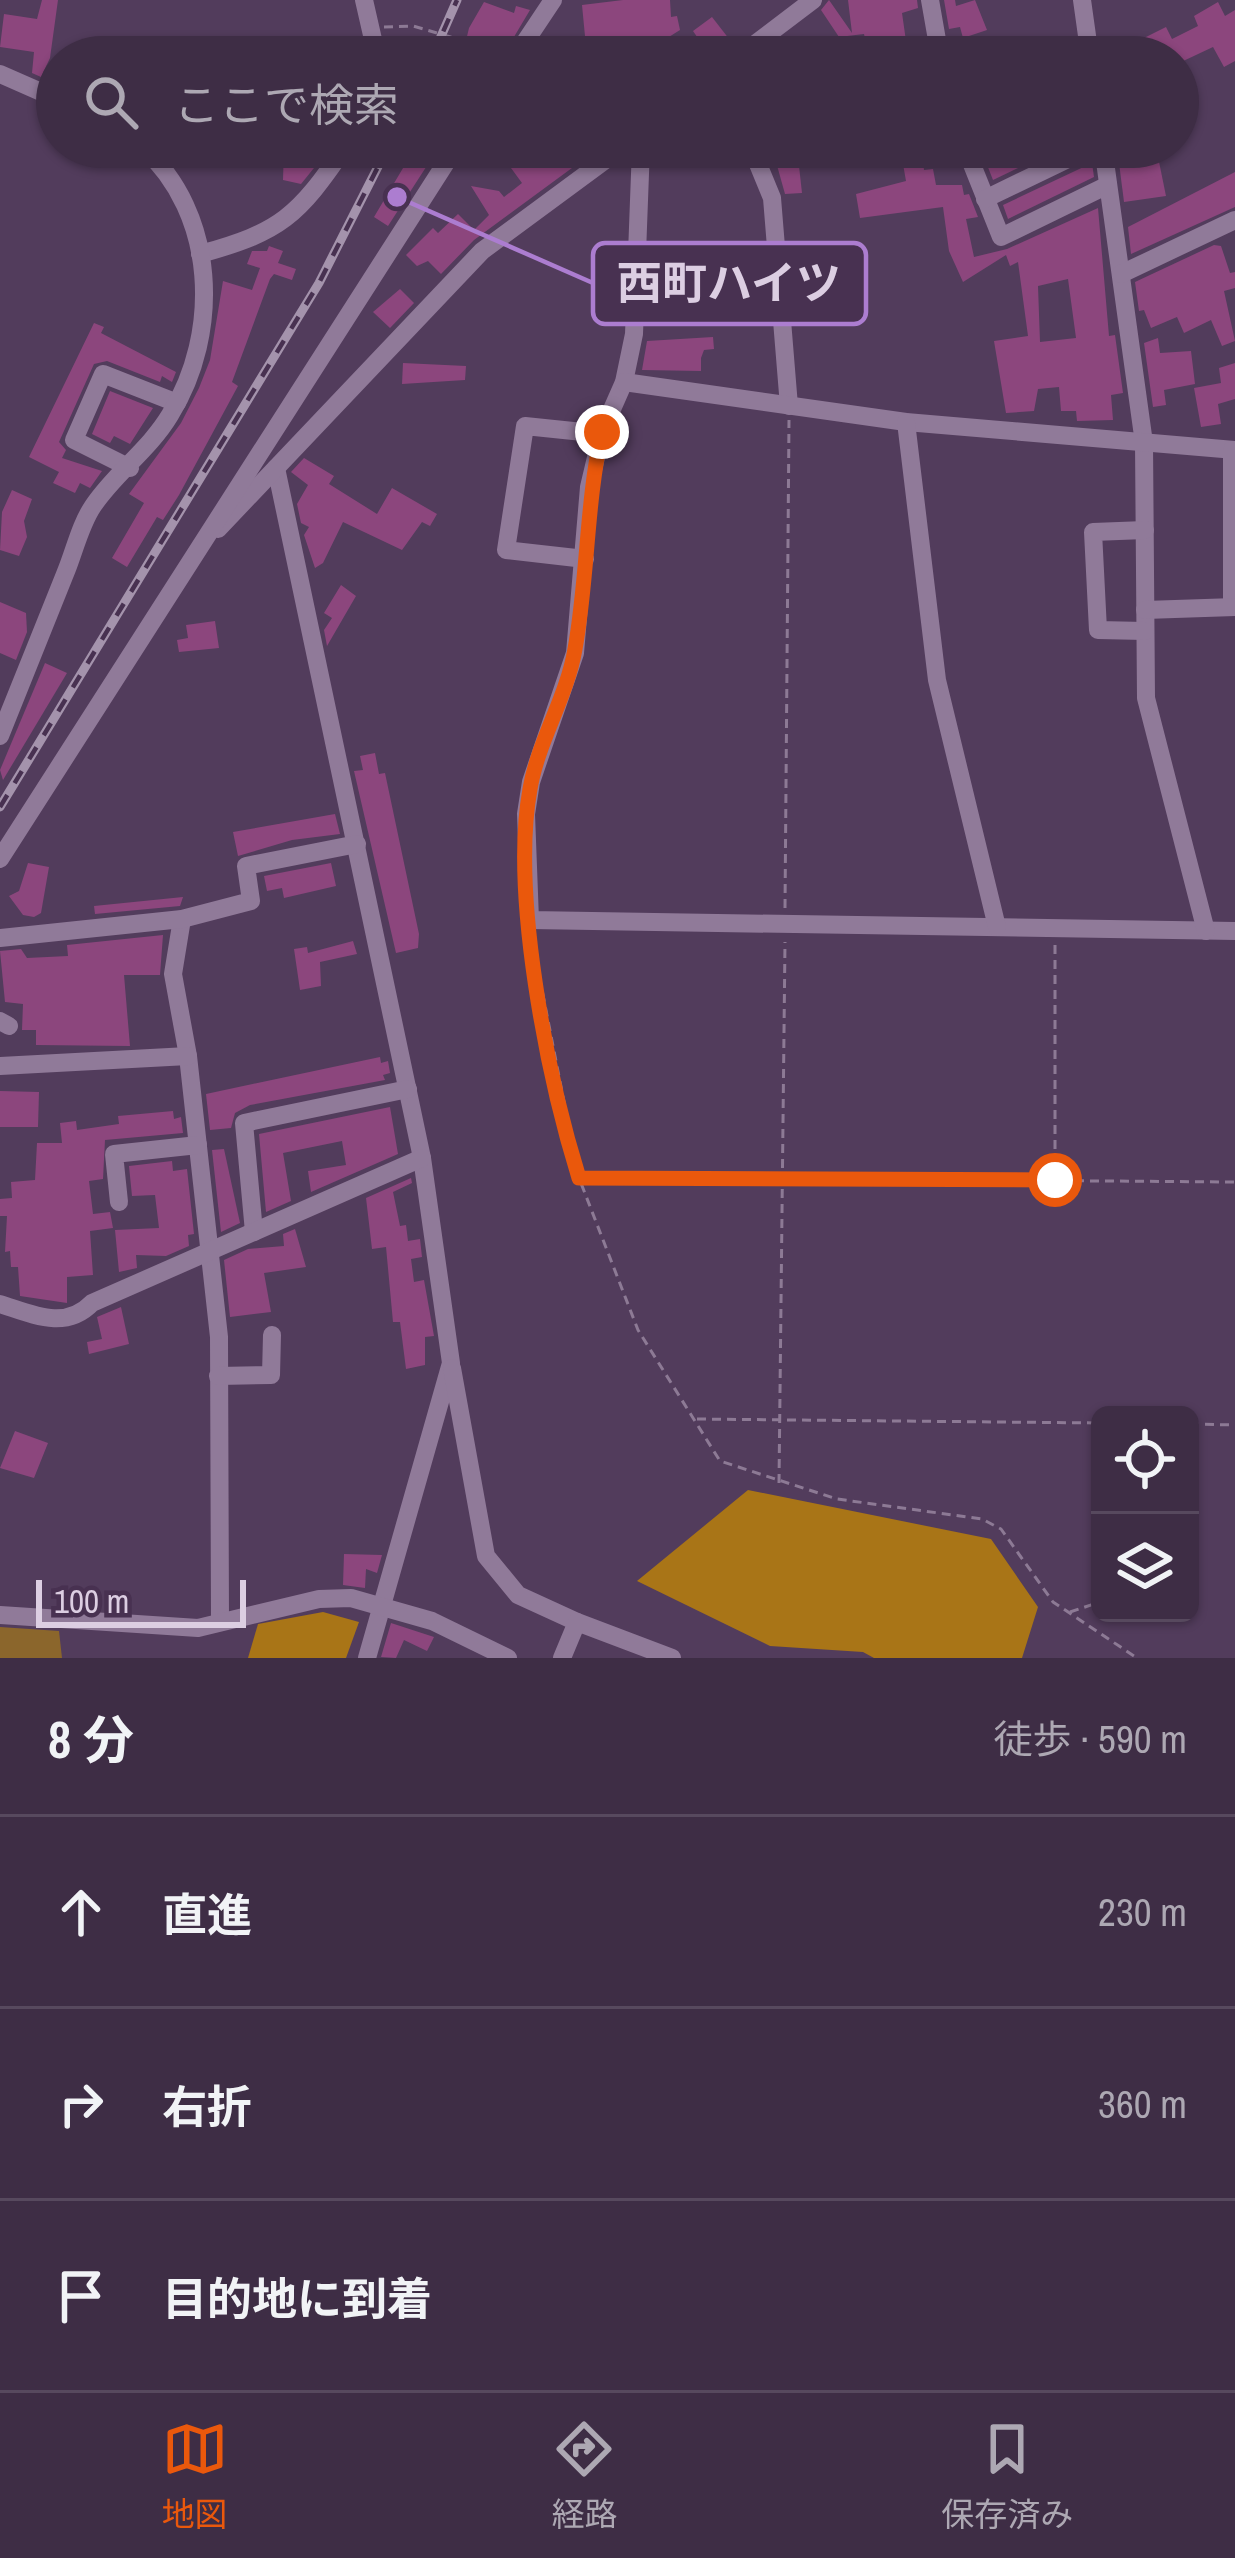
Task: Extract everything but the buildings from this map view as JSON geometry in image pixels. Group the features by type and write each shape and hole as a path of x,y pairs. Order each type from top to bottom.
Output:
{"street":[{"path":"364,0 375,36"},
{"path":"529,36 553,0"},
{"path":"766,36 813,0"},
{"path":"930,0 936,36"},
{"path":"1082,0 1087,36"},
{"path":"0,74 36,90"},
{"path":"0,736 93,507 130,468 198,365 205,335 200,254 183,196 166,168"},
{"path":"200,254 263,237 327,168"},
{"path":"0,859 189,556 443,168"},
{"path":"189,556 482,251 595,168"},
{"path":"639,168 634,334 624,382 602,434 589,487 575,653 528,798 530,920 1235,931"},
{"path":"760,168 772,198 789,406"},
{"path":"973,168 1001,237 1108,185"},
{"path":"985,199 1049,168"},
{"path":"1106,168 1144,442 1146,698 1205,931"},
{"path":"1120,274 1235,220"},
{"path":"130,468 74,440 103,374 177,403"},
{"path":"624,382 906,422 1233,450 1234,607 1145,610"},
{"path":"906,422 938,680 997,927"},
{"path":"585,559 506,550 525,426 602,434"},
{"path":"275,467 422,1158 451,1363 486,1556 518,1594 672,1658"},
{"path":"1145,530 1093,532 1098,630 1145,631"},
{"path":"0,938 182,920 251,901 246,866 357,844"},
{"path":"182,920 173,974 188,1056 210,1252 218,1376 220,1620"},
{"path":"0,1066 188,1056"},
{"path":"254,1232 244,1123 408,1089"},
{"path":"119,1202 114,1154 198,1144"},
{"path":"0,1304 57,1320 80,1315 92,1303 422,1158"},
{"path":"218,1376 271,1375 272,1335"},
{"path":"367,1658 451,1363"},
{"path":"0,1615 162,1630 198,1628 319,1599 381,1604 431,1621 508,1658"},
{"path":"562,1658 577,1622"}],"path":[{"path":"374,28 413,26 446,36"},
{"path":"779,1483 786,1175 789,406"},
{"path":"530,920 579,1178 638,1330 720,1461 837,1499 982,1519 1001,1529 1053,1602 1137,1658"},
{"path":"1055,929 1055,1180"},
{"path":"579,1178 786,1175 1235,1182"},
{"path":"696,1419 1091,1423"},
{"path":"1199,1424 1235,1425"},
{"path":"1070,1613 1094,1604 1098,1514"}],"shaded area":[{"path":"748,1490 991,1539 1038,1607 1022,1658 874,1658 863,1652 770,1646 637,1581"},
{"path":"323,1612 359,1622 346,1658 248,1658 258,1624"},
{"path":"0,1627 59,1631 62,1658 0,1658"}],"railway":[{"path":"441,36 457,0"},
{"path":"0,807 319,283 377,168"}],"place":[{"name":"西町ハイツ","path":"397,197"}],"route":[{"path":"602,432 589,487 575,653 531,782 526,814 535,967 579,1178 786,1175 1055,1180"}]}
